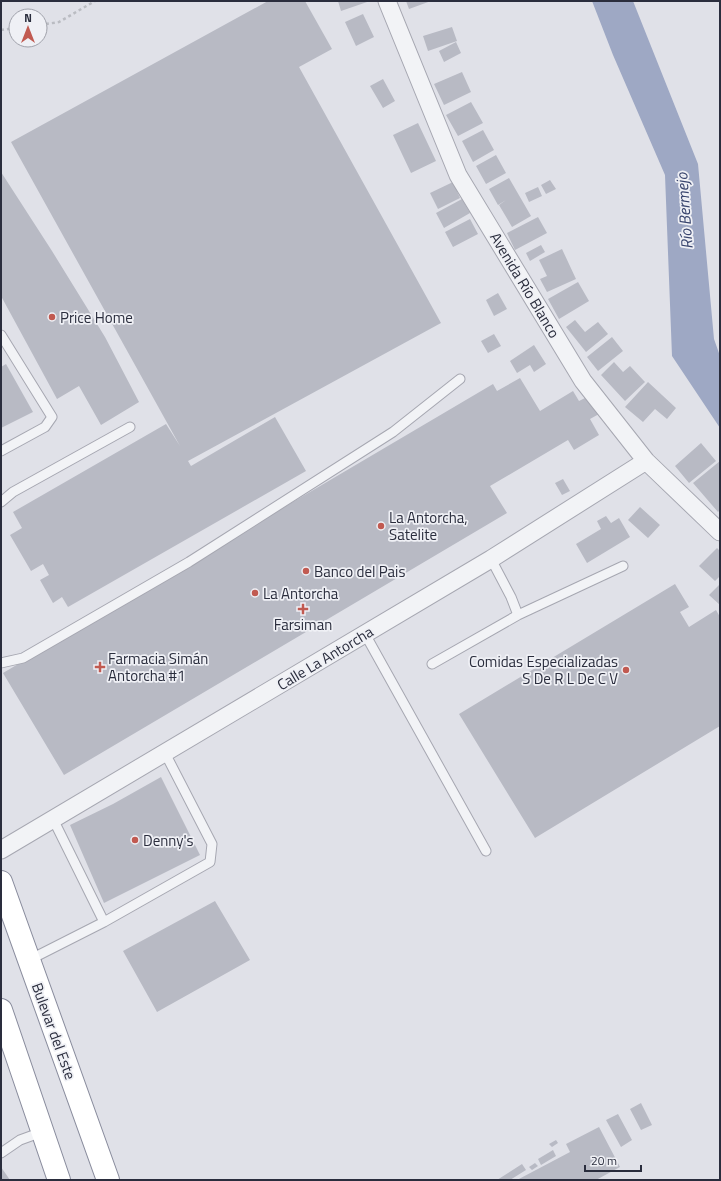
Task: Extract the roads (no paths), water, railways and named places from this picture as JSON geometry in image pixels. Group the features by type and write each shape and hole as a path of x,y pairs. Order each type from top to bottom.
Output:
{"highway":[{"name":"Bulevar del Este","path":"1,882 108,1180"},
{"path":"3,1024 59,1180"}],"street":[{"name":"Avenida Río Blanco","path":"387,1 458,175 583,381 646,461 720,532"},
{"name":"Calle La Antorcha","path":"1,850 491,559 646,461"}],"lane":[{"path":"1,335 4,344 52,417 45,427 1,451"},
{"path":"1,663 23,658 189,562 393,432 460,379"},
{"path":"1,502 13,492 130,427"},
{"path":"491,559 511,597 518,615"},
{"path":"432,664 518,615 623,566"},
{"path":"365,634 486,851"},
{"path":"29,960 104,922 210,862 212,844 165,753"},
{"path":"53,819 104,922"},
{"path":"1,1153 20,1140 42,1132"}],"water":[{"name":"Río Bermejo","path":"592,1 633,1 698,164 714,339 720,356 720,428 672,356 665,175 613,55"}],"place":[{"name":"Price Home","path":"52,317"},
{"name":"La Antorcha, Satelite","path":"381,526"},
{"name":"Banco del Pais","path":"306,571"},
{"name":"La Antorcha","path":"255,593"},
{"name":"Farsiman","path":"303,609"},
{"name":"Farmacia Simán Antorcha #1","path":"100,667"},
{"name":"Comidas Especializadas S De R L De C V","path":"626,670"},
{"name":"Denny's","path":"135,840"}]}
